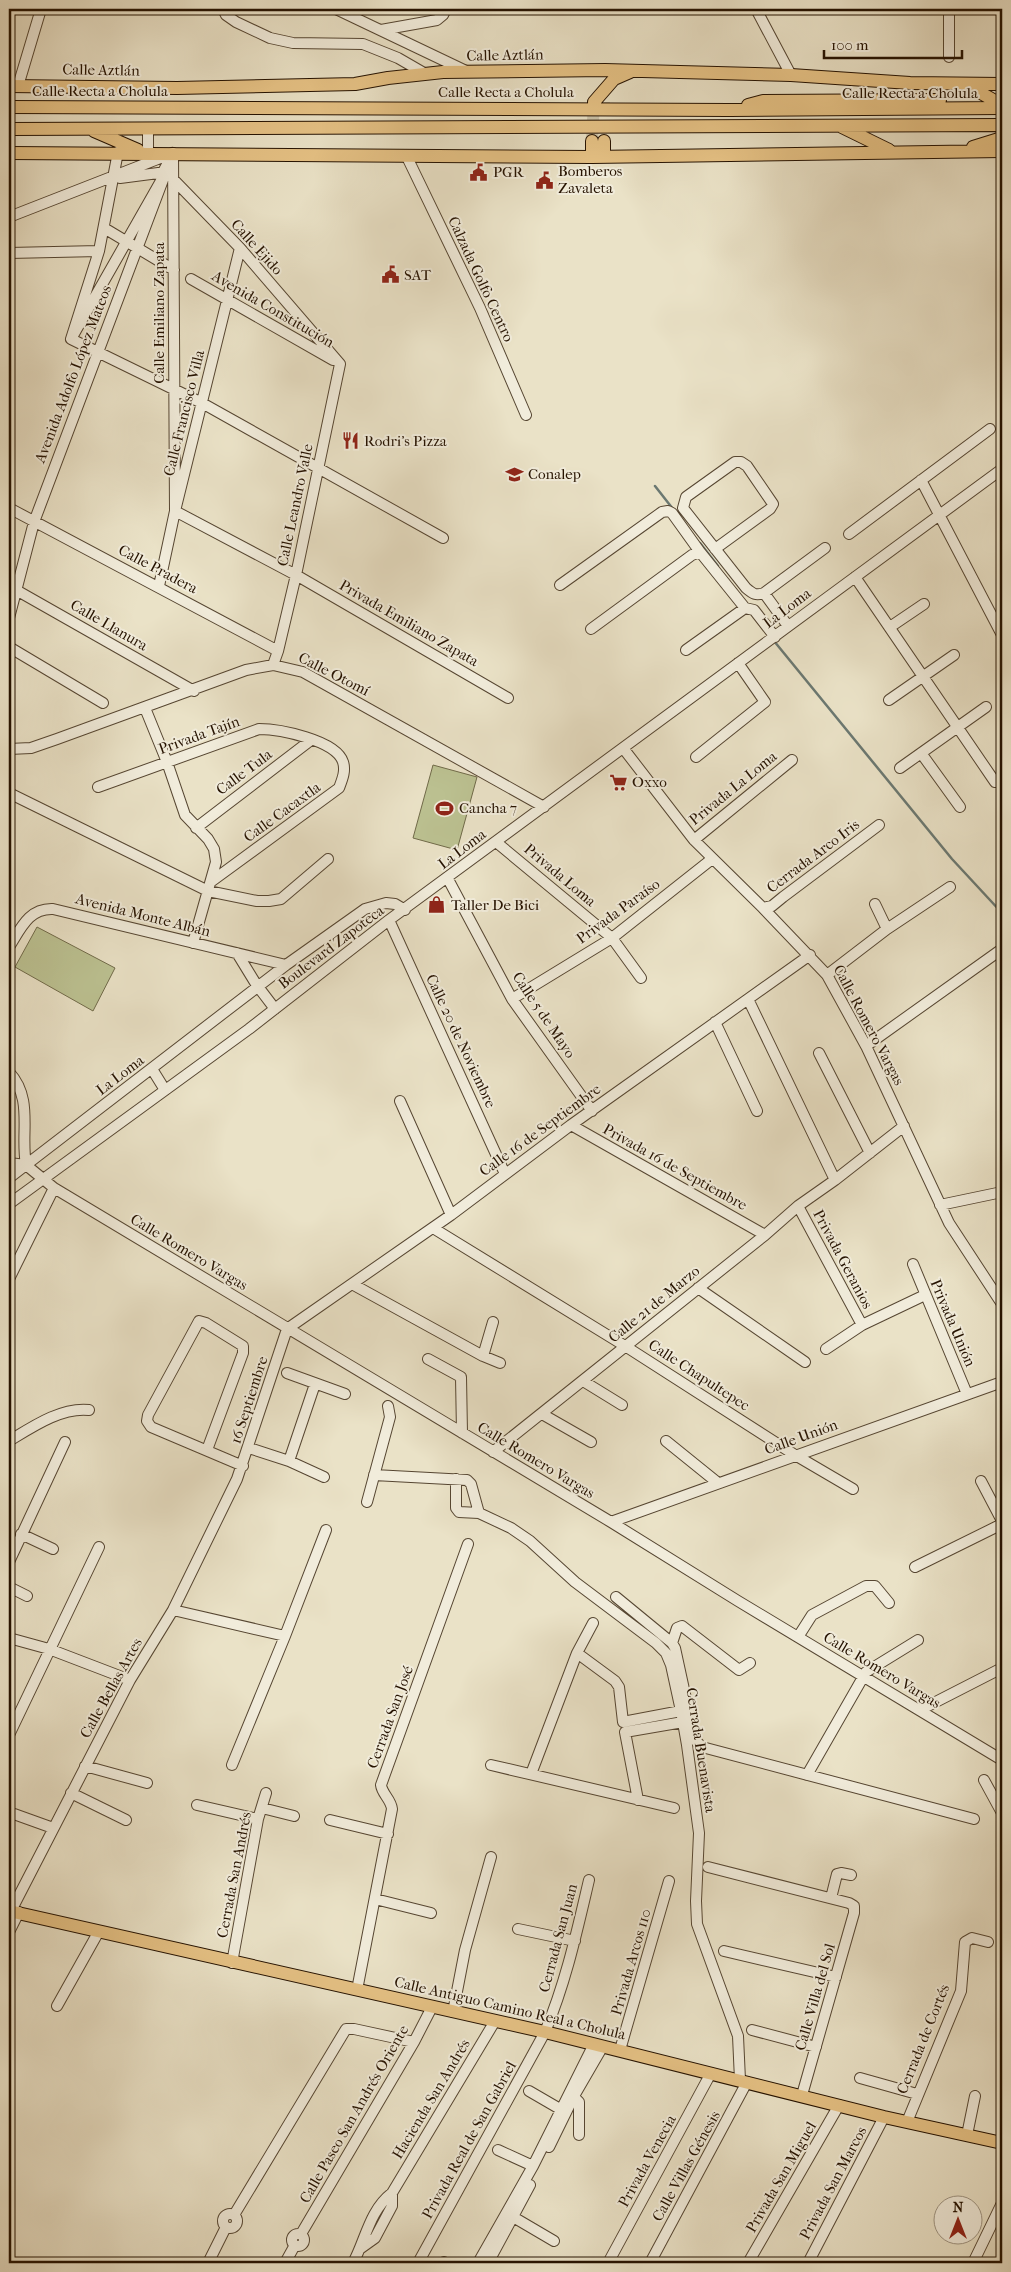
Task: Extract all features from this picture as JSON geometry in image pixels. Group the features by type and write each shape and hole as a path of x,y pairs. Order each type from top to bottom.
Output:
{"main road":[{"name":"Calle Aztlán","path":"13,86 177,88 355,84 424,73 589,70 791,75 910,83 1002,84"},
{"path":"589,70 596,77 599,100 614,79 634,71"},
{"path":"874,99 910,83"},
{"path":"963,83 1000,104"},
{"path":"729,110 763,101 874,99 1000,104"},
{"name":"Calle Recta a Cholula","path":"9,107 729,110 1000,104"},
{"path":"9,129 1002,125"},
{"path":"840,126 893,152"},
{"path":"90,129 149,155"},
{"path":"958,151 1002,138"},
{"path":"598,141 598,157"},
{"path":"9,152 118,152 149,155 173,153 407,157 598,157 1002,151"},
{"name":"Calle Antiguo Camino Real a Cholula","path":"13,1911 232,1963 545,2032 884,2117 1002,2143"}],"street":[{"path":"13,86 41,9"},
{"path":"223,9 226,15 241,26 270,38 293,43 364,44 398,58 424,73"},
{"path":"336,9 466,71"},
{"path":"364,44 376,28 437,20 446,9"},
{"path":"756,9 791,75"},
{"path":"949,9 949,56"},
{"path":"9,217 114,178 149,155 148,129"},
{"name":"Avenida Adolfo López Mateos","path":"71,340 99,251 118,152"},
{"name":"Avenida Adolfo López Mateos","path":"9,618 13,588 34,522 137,248 168,174 173,153"},
{"name":"Calle Ejido","path":"149,155 240,248 340,364"},
{"name":"Calzada Golfo Centro","path":"407,157 480,308 526,415"},
{"path":"114,178 168,174"},
{"name":"Avenida Adolfo López Mateos","path":"71,340 126,242 168,174"},
{"name":"Calle Emiliano Zapata","path":"168,174 174,270 175,512"},
{"path":"104,228 174,270"},
{"name":"Calle Francisco Villa","path":"159,586 175,512 240,248"},
{"path":"9,253 99,251"},
{"name":"Avenida Constitución","path":"191,279 340,364"},
{"path":"71,340 202,403 443,538"},
{"name":"Calle Leandro Valle","path":"278,651 296,575 340,364"},
{"path":"849,534 990,429"},
{"path":"715,549 770,509 773,504 747,466 741,462 735,462 686,497 683,501 683,508 715,549 746,588 753,594 764,593 825,548"},
{"name":"La Loma","path":"9,1178 286,965 365,909 386,902 395,904 405,910 1002,468"},
{"path":"922,480 1002,635"},
{"name":"Calle Pradera","path":"9,508 159,586 278,651"},
{"path":"560,585 662,512 668,511 672,513 744,608 754,610 775,636"},
{"path":"175,512 296,575"},
{"path":"591,629 692,555 700,552"},
{"name":"Privada Emiliano Zapata","path":"296,575 508,698"},
{"path":"855,577 995,782"},
{"name":"Calle Llanura","path":"13,588 194,691"},
{"path":"764,593 788,626"},
{"path":"890,627 924,604"},
{"path":"686,650 744,608"},
{"path":"9,647 103,704"},
{"path":"273,665 278,651"},
{"path":"889,700 954,655"},
{"path":"696,757 765,702 738,663"},
{"name":"Calle Otomí","path":"9,748 31,748 194,691 246,670 273,665 303,672 544,807"},
{"path":"900,768 986,707"},
{"path":"145,708 167,762 185,815 208,839 214,850 216,862 193,943"},
{"name":"Privada Tajín","path":"98,787 259,729 277,729 311,740"},
{"name":"Calle Tula","path":"196,828 311,740"},
{"name":"Calle Cacaxtla","path":"210,886 339,788 344,773 343,760 330,748 311,740"},
{"name":"Calle Romero Vargas","path":"623,748 694,840 810,955 827,975 866,1046 949,1223 1002,1304"},
{"path":"921,753 960,807"},
{"name":"Privada La Loma","path":"694,840 792,760"},
{"path":"9,793 210,886 257,900 269,902 281,899 328,859"},
{"name":"Cerrada Arco Iris","path":"763,908 778,902 879,825"},
{"name":"Privada Loma","path":"496,842 612,938 641,978"},
{"name":"Privada Paraíso","path":"512,999 612,938 712,859"},
{"name":"Calle 5 de Mayo","path":"448,879 512,999 592,1111"},
{"path":"827,975 887,929 950,887"},
{"path":"875,904 887,929"},
{"name":"Avenida Monte Albán","path":"9,946 31,914 45,908 286,965"},
{"name":"Boulevard Zapoteca","path":"9,1204 166,1090 389,920 405,910"},
{"name":"Calle 20 de Noviembre","path":"389,920 505,1174"},
{"path":"866,1046 1002,949"},
{"path":"237,953 258,988 275,1008"},
{"name":"Calle 16 de Septiembre","path":"288,1329 433,1228 571,1126 810,955"},
{"path":"748,999 835,1180"},
{"path":"715,1022 757,1111"},
{"path":"819,1053 870,1153"},
{"path":"152,1069 166,1090"},
{"path":"9,1072 22,1096 26,1117 26,1164 9,1163"},
{"path":"400,1101 451,1215"},
{"name":"Privada 16 de Septiembre","path":"571,1126 765,1235"},
{"name":"Calle 21 de Marzo","path":"492,1452 765,1235 798,1206 835,1180 904,1126"},
{"name":"Calle Romero Vargas","path":"26,1164 54,1188 611,1522 798,1638 1002,1760"},
{"path":"9,1279 54,1188"},
{"path":"940,1205 1002,1192"},
{"name":"Privada Geranios","path":"798,1206 862,1325"},
{"name":"Calle Chapultepec","path":"433,1228 625,1346 795,1455 853,1489"},
{"name":"Privada Unión","path":"913,1264 924,1295 967,1394"},
{"path":"352,1284 483,1356 500,1363"},
{"path":"698,1288 805,1362"},
{"path":"826,1349 862,1325 924,1295"},
{"path":"207,1450 243,1353 243,1346 206,1323 198,1322 148,1415 147,1421 151,1427 243,1466"},
{"path":"483,1356 493,1322"},
{"name":"16 Septiembre","path":"237,1479 288,1329"},
{"path":"428,1359 461,1377 462,1433"},
{"path":"287,1373 345,1394"},
{"path":"583,1381 622,1405"},
{"name":"Calle Unión","path":"611,1522 1002,1382"},
{"path":"289,1461 315,1384"},
{"path":"367,1502 390,1417 388,1406"},
{"path":"9,1441 68,1411 77,1409 89,1410"},
{"path":"542,1414 591,1442"},
{"path":"666,1441 718,1483"},
{"path":"9,1562 65,1442"},
{"path":"249,1448 289,1461 324,1478"},
{"path":"374,1475 470,1482 479,1513"},
{"name":"Calle Bellas Artes","path":"9,1932 13,1911 53,1828 130,1680 173,1610 237,1479"},
{"name":"Cerrada Buenavista","path":"456,1480 457,1510 479,1513 511,1528 530,1541 575,1582 656,1643 666,1653 671,1665 682,1711 699,1833 696,1901 697,1924 738,2036 744,2081"},
{"path":"915,1567 1002,1522 981,1482"},
{"path":"232,1765 326,1530"},
{"path":"22,1534 53,1549"},
{"name":"Cerrada San José","path":"357,1990 392,1805 382,1790 381,1785 468,1544"},
{"path":"9,1735 99,1547"},
{"path":"798,1638 812,1615 866,1586 875,1586 889,1603"},
{"path":"9,1587 27,1596"},
{"path":"616,1597 672,1643 675,1648 695,1740 702,1747 974,1819"},
{"path":"173,1610 285,1636"},
{"path":"531,1774 577,1654 593,1623"},
{"path":"672,1643 676,1628 682,1626 740,1670 750,1663"},
{"path":"9,1638 49,1649 130,1680"},
{"path":"808,1776 864,1677 872,1667 918,1640"},
{"path":"577,1654 615,1681 619,1687 623,1722 682,1711"},
{"path":"920,1710 1002,1668"},
{"path":"638,1800 625,1732 683,1722"},
{"path":"686,1745 698,1744"},
{"path":"491,1765 674,1808"},
{"path":"85,1766 147,1783"},
{"path":"984,1780 1002,1813"},
{"path":"71,1793 126,1820"},
{"name":"Cerrada San Andrés","path":"232,1963 258,1819 266,1793"},
{"path":"197,1805 258,1819"},
{"path":"262,1808 294,1816"},
{"path":"14,1814 53,1828"},
{"path":"330,1820 388,1834"},
{"path":"453,2012 465,1950 491,1857"},
{"path":"708,1867 831,1898 837,1874 852,1875"},
{"name":"Cerrada San Juan","path":"545,2032 559,1999 589,1880"},
{"name":"Privada Arcos 110","path":"620,2050 670,1882"},
{"name":"Calle Villa del Sol","path":"802,2095 854,1913 854,1906 831,1898"},
{"path":"375,1899 431,1913"},
{"path":"518,1929 575,1941"},
{"path":"57,2006 99,1931"},
{"name":"Cerrada de Cortés","path":"907,2122 961,1991 965,1942 968,1939 988,1942"},
{"path":"724,1951 836,1977"},
{"name":"Calle Paseo San Andrés Oriente","path":"285,2263 295,2245 300,2246 303,2242 304,2238 300,2234 414,2042 432,2007"},
{"name":"Hacienda San Andrés","path":"353,2263 361,2248 366,2230 382,2201 392,2193 495,2021"},
{"path":"208,2263 226,2227 223,2222 224,2217 228,2214 234,2214 346,2029 354,2029 414,2042"},
{"path":"752,2030 816,2047"},
{"name":"Privada Real de San Gabriel","path":"418,2263 545,2032"},
{"path":"478,2263 511,2215 541,2158 571,2094 598,2045"},
{"name":"Privada Venecia","path":"608,2263 711,2074"},
{"path":"860,2078 917,2094"},
{"name":"Calle Villas Génesis","path":"650,2263 744,2081"},
{"path":"529,2090 560,2109"},
{"path":"488,2263 533,2166 541,2158 560,2109 571,2094"},
{"path":"571,2094 578,2102 579,2135"},
{"path":"967,2135 975,2096"},
{"name":"Privada San Miguel","path":"748,2263 839,2106"},
{"name":"Privada San Marcos","path":"808,2263 884,2117"},
{"path":"498,2150 533,2166"},
{"path":"973,2263 1002,2203"},
{"path":"511,2215 554,2241"}],"green space":[{"name":"Cancha 7","path":"433,765 477,777 457,850 413,838"},
{"path":"37,927 115,968 93,1011 15,967"}],"waterway":[{"path":"655,486 673,509"},
{"path":"700,543 718,566"},
{"path":"774,641 952,859 1002,913"}],"tunnel":[{"path":"592,141 594,102"},
{"path":"604,102 604,141"}],"place":[{"name":"PGR","path":"479,172"},
{"name":"Bomberos Zavaleta","path":"544,180"},
{"name":"SAT","path":"390,275"},
{"name":"Rodri's Pizza","path":"350,441"},
{"name":"Conalep","path":"514,474"},
{"name":"Oxxo","path":"618,782"},
{"name":"Cancha 7","path":"445,808"},
{"name":"Taller De Bici","path":"437,905"}]}
